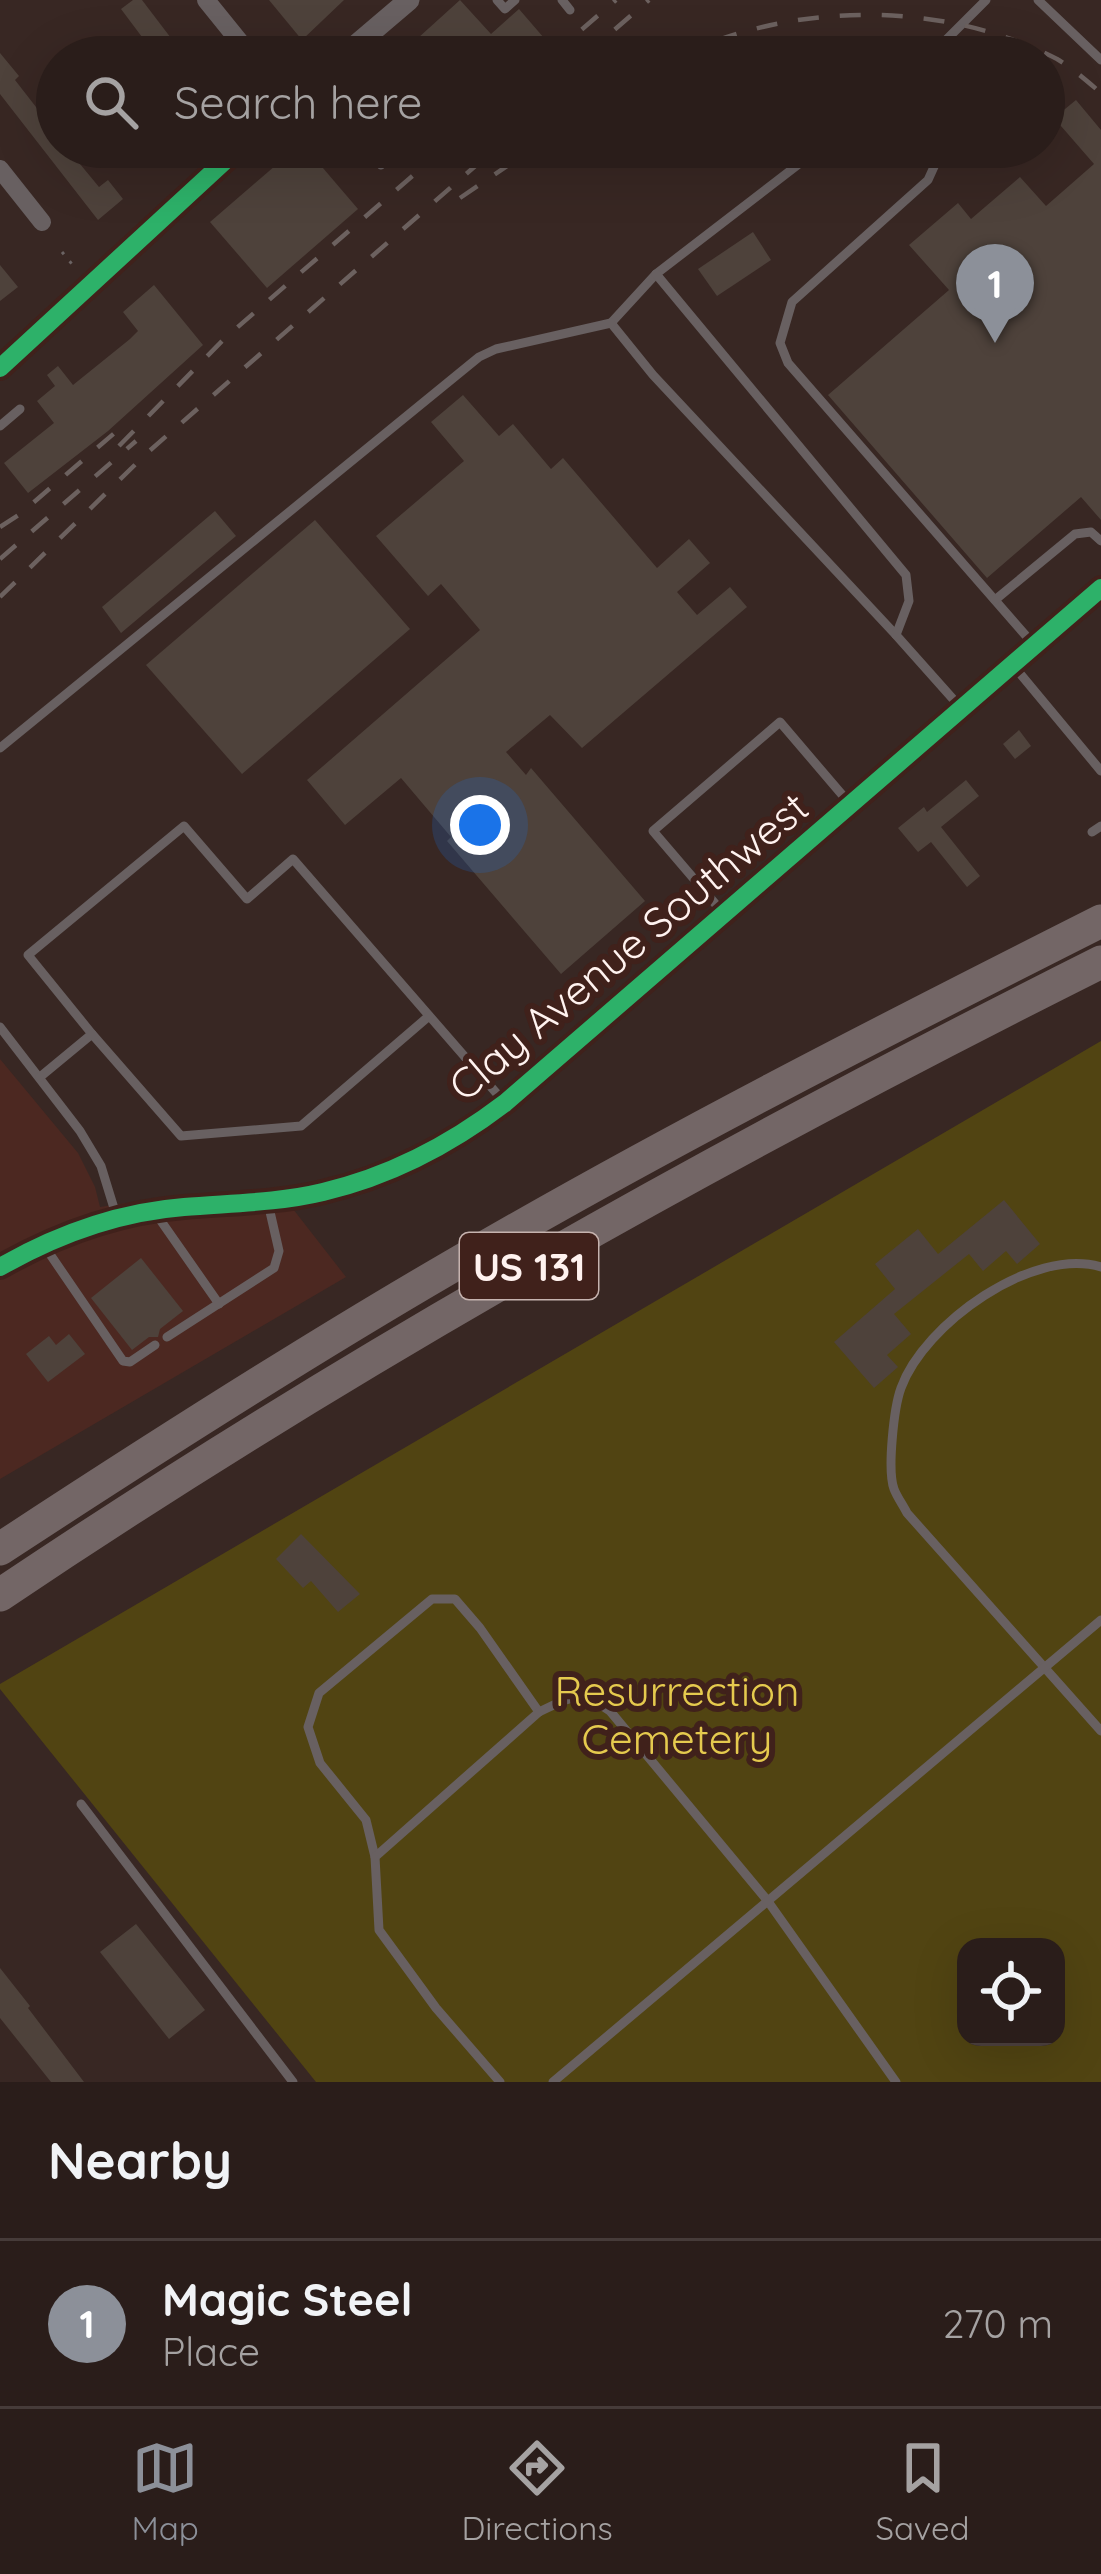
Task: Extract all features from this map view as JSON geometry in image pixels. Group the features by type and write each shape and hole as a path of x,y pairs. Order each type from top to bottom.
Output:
{"highway":[{"path":"935,1005 1101,904"},
{"name":"US 131","path":"0,1549 237,1396 451,1267 721,1117 1101,921"},
{"name":"US 131","path":"0,1595 328,1384 559,1248 866,1081 1094,967"}],"street":[{"path":"206,0 235,36"},
{"path":"367,36 410,0"},
{"path":"0,368 217,168"},
{"path":"0,169 42,222"},
{"name":"Clay Avenue Southwest","path":"0,1267 43,1244 117,1218 322,1193 404,1166 448,1143 505,1103 1101,588"}],"lane":[{"path":"497,0 505,9 515,0"},
{"path":"950,36 986,0"},
{"path":"1038,0 1101,60"},
{"path":"0,748 479,357 611,322 656,274 794,168"},
{"path":"934,168 928,180 792,302 779,343 788,363 1034,645"},
{"path":"656,274 906,575 909,601 896,635"},
{"path":"611,322 653,375 961,708"},
{"path":"0,426 20,409"},
{"path":"995,600 1075,534 1091,532 1101,541"},
{"path":"1012,664 1101,772"},
{"path":"724,914 653,831 780,722 850,804"},
{"path":"429,1016 301,1126 182,1136 28,955 184,826 247,899 293,859 505,1103"},
{"path":"0,1027 101,1166 117,1218"},
{"path":"40,1077 92,1034"},
{"path":"167,1337 274,1268 279,1251 268,1203"},
{"path":"154,1211 219,1304"},
{"path":"43,1244 123,1361 130,1362 155,1346"},
{"path":"1101,1267 1085,1262 1046,1268 966,1307 927,1348 901,1387 892,1485 907,1514 1101,1730"},
{"path":"500,2082 436,2008 379,1930 375,1857 366,1820 320,1763 308,1727 320,1693 432,1599 455,1599 539,1712"},
{"path":"553,2082 1101,1620"},
{"path":"375,1857 539,1712 572,1697 590,1696 610,1711 766,1900 896,2082"},
{"path":"81,1804 293,2082"}],"path":[{"path":"62,252 76,269"}],"shaded area":[{"path":"0,1059 78,1153 100,1207 167,1197 279,1191 346,1277 0,1479"}],"green space":[{"name":"Resurrection Cemetery","path":"1101,1041 1101,2082 316,2082 0,1684"}],"building":[{"path":"142,0 169,36 141,36 121,9"},
{"path":"269,0 344,0 306,36 299,36"},
{"path":"460,0 491,34 519,9 542,36 420,36"},
{"path":"0,53 36,107 36,140 0,94"},
{"path":"1076,100 1101,130 1101,520 1081,497 987,578 828,395 949,290 909,245 958,203 971,219 1020,177 1046,206 1094,164 1065,131 1065,109"},
{"path":"58,168 83,168 99,187 108,180 123,199 98,220"},
{"path":"273,168 323,168 358,209 267,288 210,222"},
{"path":"753,232 771,260 717,296 698,269"},
{"path":"0,265 18,287 0,301"},
{"path":"154,285 203,345 108,431 28,493 4,463 54,423 37,401 55,386 47,375 58,366 73,385 130,339 138,331 123,312"},
{"path":"463,395 499,436 513,424 551,469 563,458 657,568 689,539 710,563 677,592 697,615 730,587 747,607 582,748 550,715 506,752 526,775 531,768 645,901 561,974 447,841 451,837 401,778 345,825 307,780 480,630 441,584 428,596 376,536 464,461 431,422"},
{"path":"215,511 236,536 121,633 102,607"},
{"path":"315,520 410,629 242,774 146,665"},
{"path":"1019,730 1031,746 1015,759 1003,744"},
{"path":"966,780 979,796 941,827 980,876 967,887 931,842 918,852 898,828 924,807 927,812"},
{"path":"1004,1200 1040,1244 1017,1264 1006,1251 983,1271 969,1254 894,1314 911,1334 887,1355 898,1367 874,1388 834,1342 895,1289 875,1264 918,1229 938,1254"},
{"path":"141,1258 183,1311 160,1329 158,1337 149,1337 132,1350 91,1298"},
{"path":"69,1334 85,1354 48,1382 26,1354 49,1336 56,1345"},
{"path":"301,1534 360,1594 338,1612 311,1581 303,1588 276,1559"},
{"path":"136,1924 205,2010 169,2039 100,1952"},
{"path":"0,1968 84,2082 51,2082 0,2018"}],"railway":[{"path":"574,36 616,0"},
{"path":"607,36 649,0"},
{"path":"732,36 818,17 868,15 917,18 1000,36"},
{"path":"1065,65 1101,93"},
{"path":"119,446 225,338 422,168"},
{"path":"0,597 147,453 473,168"},
{"path":"460,198 504,168"},
{"path":"0,527 125,424"},
{"path":"0,559 136,441"}],"cycle path":[{"path":"0,368 217,168"},
{"path":"0,1267 66,1235 136,1214 288,1198 348,1185 396,1168 463,1132 505,1103 1101,588"}],"place":[{"name":"Magic Steel","path":"995,343"}]}
